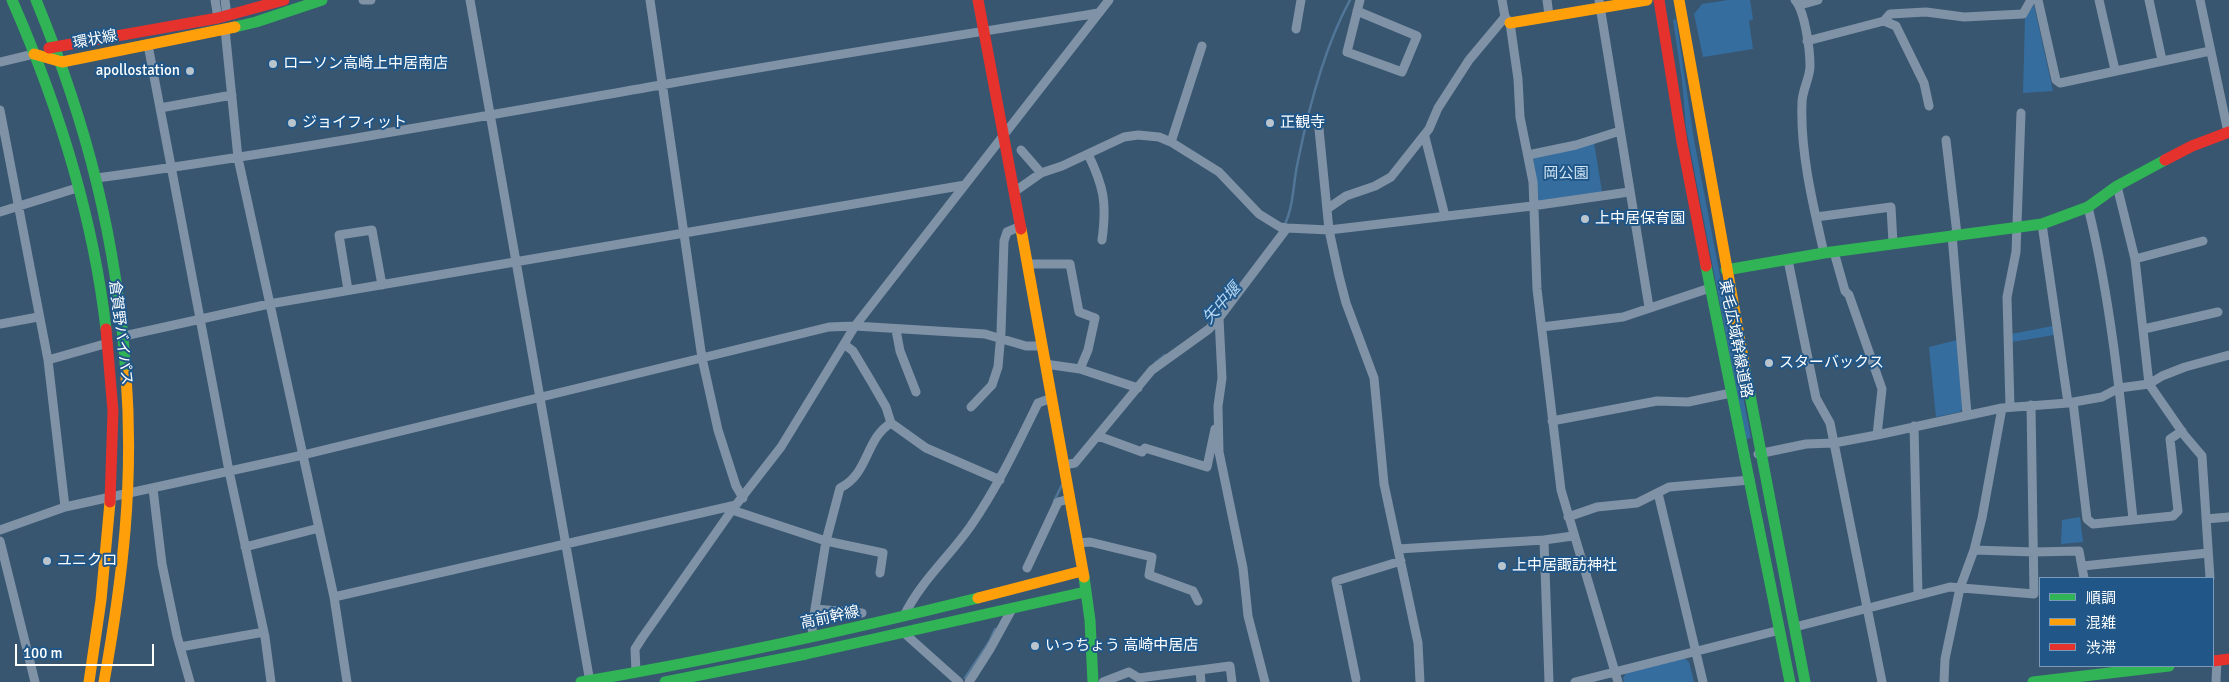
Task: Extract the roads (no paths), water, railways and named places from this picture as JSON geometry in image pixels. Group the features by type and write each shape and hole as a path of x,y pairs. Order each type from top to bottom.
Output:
{"main road":[{"name":"倉賀野バイパス","path":"12,0 55,108 77,188 99,283 108,343 113,406 111,498 107,562 99,626 89,682"},
{"name":"倉賀野バイパス","path":"36,0 62,62 84,129 97,178 117,279 124,336 130,494 115,620 104,682"},
{"name":"環状線","path":"34,54 55,46 222,17 284,0"},
{"name":"環状線","path":"34,54 62,62 225,29 272,17 322,0"},
{"path":"978,0 1028,264 1082,571 1091,632 1093,682"},
{"path":"1508,20 1550,15 1600,4 1647,0"},
{"name":"東毛広域幹線道路","path":"1659,0 1682,142 1710,288 1790,682"},
{"name":"東毛広域幹線道路","path":"1679,0 1760,454 1806,682"},
{"path":"1726,270 1829,252 2042,224 2088,207 2117,186 2192,146 2228,132"},
{"name":"高前幹線","path":"587,682 713,659 813,637 1082,571"},
{"name":"高前幹線","path":"665,682 734,669 1085,592"},
{"path":"2033,682 2160,667"}],"street":[{"path":"215,0 222,17"},
{"path":"222,17 225,0"},
{"path":"363,0 371,0"},
{"path":"470,0 566,543 587,682"},
{"path":"650,0 702,358 718,430 736,486 743,498"},
{"path":"636,672 635,649 734,508 781,447 855,326 1109,0"},
{"path":"1296,29 1301,0"},
{"path":"1357,10 1417,36 1402,72 1347,52 1357,10 1360,0"},
{"path":"1502,0 1508,20 1518,79 1520,117 1533,182 1532,206 1542,328 1561,490 1618,682"},
{"path":"1547,0 1550,15"},
{"path":"1818,0 1797,2 1810,66 1802,102 1803,127 1816,217 1845,291 1849,295 1882,389 1877,435"},
{"path":"1806,41 1884,21 1890,14 1926,12 1964,17 2023,14 2031,0"},
{"path":"2038,0 2056,80 2060,83 2210,50"},
{"path":"2099,0 2115,70"},
{"path":"2149,0 2162,60"},
{"path":"2200,0 2228,132"},
{"path":"1600,4 1649,307"},
{"path":"97,178 238,158 491,116 662,84 1099,12"},
{"path":"1327,209 1346,196 1375,186 1391,177 1424,137 1438,108 1468,60 1508,20"},
{"path":"1884,21 1896,26 1924,83 1930,106"},
{"path":"225,29 238,158 334,597 347,682"},
{"path":"148,45 229,471 264,632 271,682"},
{"path":"1171,142 1202,46"},
{"path":"0,62 34,54"},
{"path":"160,108 232,94"},
{"path":"0,110 38,317 48,360 65,507"},
{"path":"1944,682 1946,659 1960,588 1974,550 2006,407 2007,297 2016,252 2021,113"},
{"path":"1319,129 1329,230 1346,303 1374,378 1384,484 1418,643 1420,682"},
{"path":"1528,155 1576,145 1620,131"},
{"path":"1014,192 1041,172 1062,166 1124,137 1138,135 1159,137 1171,142 1219,172 1259,214 1280,227 1287,228 1329,230 1532,206 1629,192"},
{"path":"1424,137 1446,216"},
{"path":"1946,140 1967,414"},
{"path":"1021,150 1041,172"},
{"path":"1088,154 1100,181 1105,205 1102,240"},
{"path":"124,336 269,304 965,185"},
{"path":"2117,186 2135,259 2150,384 2182,431 2202,456 2210,577"},
{"path":"0,212 18,208 77,188"},
{"path":"1816,217 1891,207 1893,243"},
{"path":"2088,207 2100,257 2119,388 2133,519"},
{"path":"2042,224 2071,403 2087,519 2092,524 2173,516 2178,511 2170,439 2182,431"},
{"path":"972,407 992,385 998,367 1004,241 1007,232 1021,226"},
{"path":"1064,465 1075,463 1158,365 1199,336 1219,318 1287,228"},
{"path":"348,290 339,235 372,230 382,285"},
{"path":"2135,259 2203,241"},
{"path":"1788,260 1816,398 1830,423 1882,682"},
{"path":"1028,264 1070,264 1079,312 1095,318 1088,350 1080,369"},
{"path":"1542,328 1623,317 1710,288"},
{"path":"2144,329 2218,312"},
{"path":"0,324 38,317"},
{"path":"1219,318 1222,378 1218,417 1219,452 1242,568 1248,616 1265,682"},
{"path":"0,526 0,531 65,507 303,455 828,327 855,326 985,334 1026,346 1042,346"},
{"path":"896,330 900,351 916,392"},
{"path":"48,360 108,343"},
{"path":"844,344 853,352 871,381 886,408 891,423 926,448 1000,480"},
{"path":"1745,456 1806,444 1834,443 1877,435 2006,407 2071,403 2102,396 2119,388 2150,384 2162,376 2186,367 2229,355"},
{"path":"1045,364 1080,369 1138,388"},
{"path":"1552,421 1657,401 1688,402 1731,393"},
{"path":"904,616 912,599 968,529 1000,480 1038,404 1052,398"},
{"path":"1795,627 1950,587 2034,594 2031,405"},
{"path":"1098,436 1142,452 1145,448 1206,467 1218,417"},
{"path":"813,637 812,627 826,541 840,488 856,478 874,441 885,427 891,423"},
{"path":"1914,426 1918,594"},
{"path":"1568,517 1596,507 1637,502 1669,487 1750,480"},
{"path":"153,489 162,564 180,647 190,682"},
{"path":"1658,493 1703,682"},
{"path":"1027,568 1058,502 1069,499"},
{"path":"334,597 566,543 734,508 826,541 882,553 880,573"},
{"path":"2206,519 2229,517"},
{"path":"245,547 319,528"},
{"path":"1398,549 1544,540 1574,536"},
{"path":"1544,540 1549,682"},
{"path":"0,542 35,682"},
{"path":"1077,543 1090,542 1152,558 1149,575 1193,591 1198,601"},
{"path":"1974,550 2079,551 2084,577"},
{"path":"2083,566 2208,553"},
{"path":"1356,679 1336,581 1401,561"},
{"path":"969,682 990,650 1012,608"},
{"path":"815,609 862,613"},
{"path":"1575,682 1780,630"},
{"path":"180,647 264,632"},
{"path":"903,632 959,682"},
{"path":"2216,682 2220,660"},
{"path":"1103,682 1129,672 1139,678 1230,666 1232,682"},
{"path":"1200,670 1202,682"}],"waterway":[{"name":"矢中堰","path":"1284,226 1290,211 1296,169 1318,79 1341,18 1350,0"},
{"name":"矢中堰","path":"1155,363 1165,355"},
{"name":"矢中堰","path":"1054,501 1063,483"},
{"name":"矢中堰","path":"965,678 989,642 995,629"}],"place":[{"name":"ローソン高崎上中居南店","path":"273,64"},
{"name":"apollostation","path":"190,71"},
{"name":"ジョイフィット","path":"292,123"},
{"name":"正観寺","path":"1270,123"},
{"name":"上中居保育園","path":"1585,219"},
{"name":"スターバックス","path":"1769,363"},
{"name":"ユニクロ","path":"47,561"},
{"name":"上中居諏訪神社","path":"1502,566"},
{"name":"いっちょう 高崎中居店","path":"1035,646"}],"park label":[{"name":"岡公園","path":"1566,174"}]}
